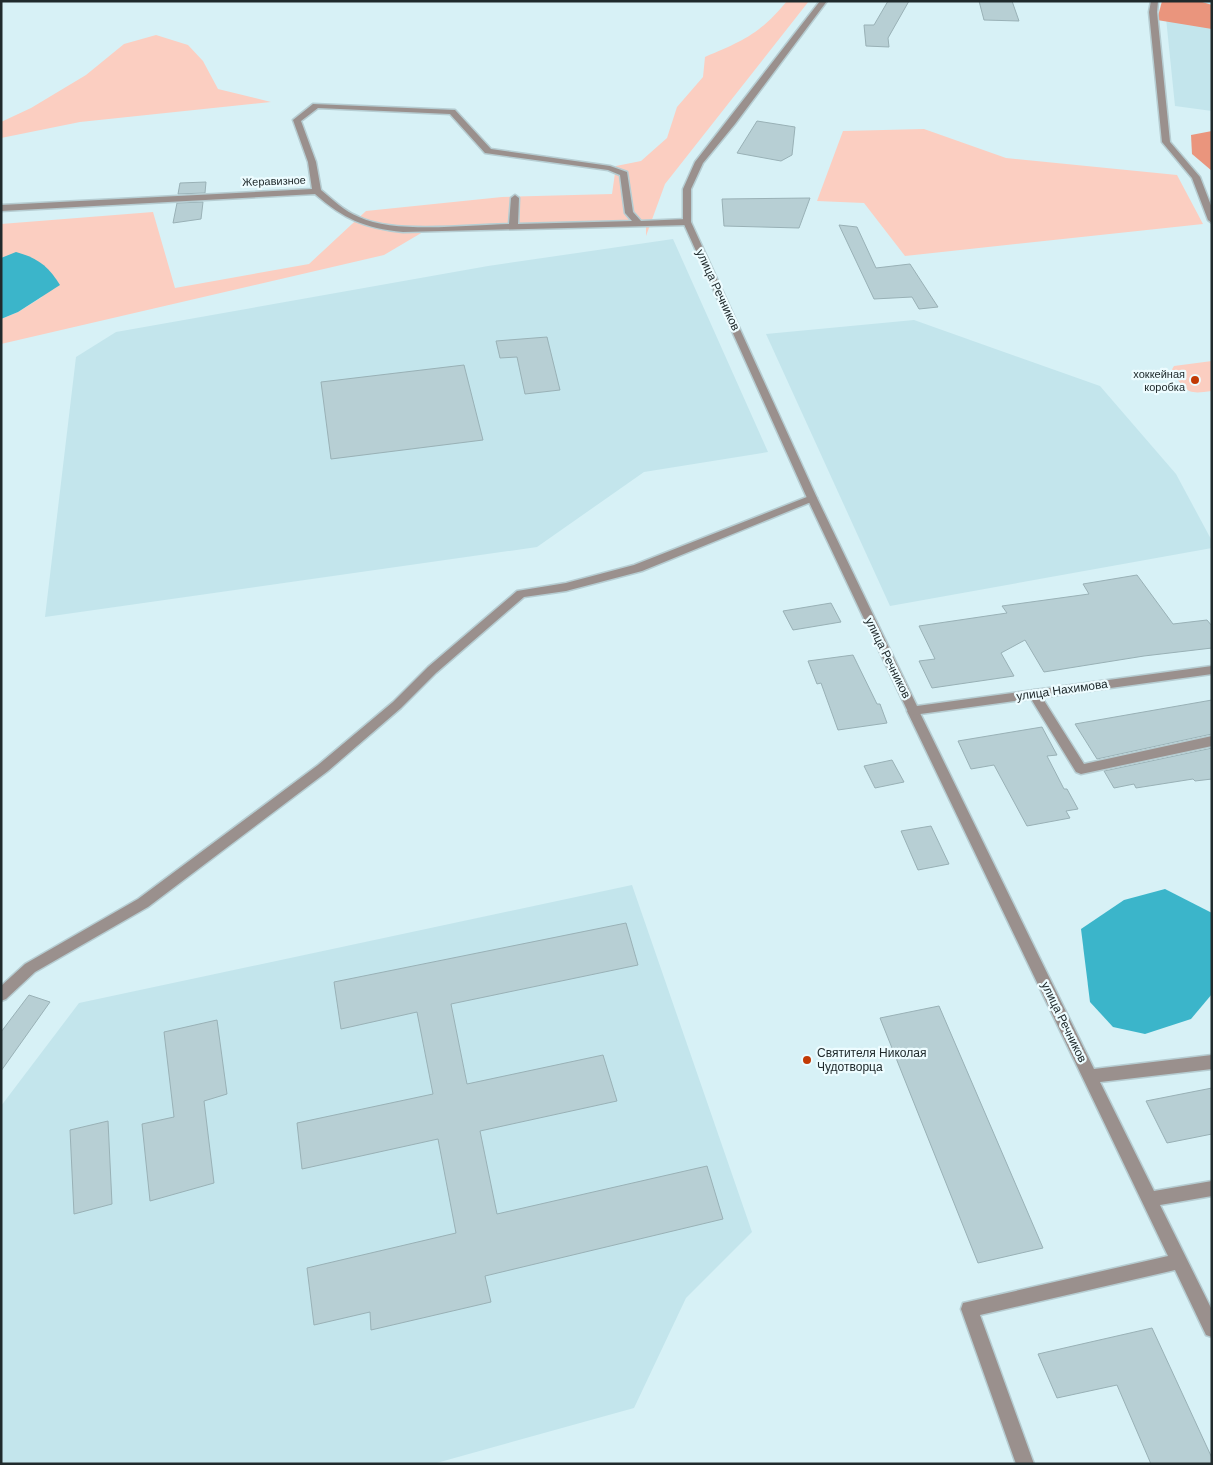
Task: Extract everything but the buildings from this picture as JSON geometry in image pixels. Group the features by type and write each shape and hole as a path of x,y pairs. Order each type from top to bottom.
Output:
{"street":[{"name":"улица Речников","path":"824,1 732,122 699,162 687,189 687,222 812,498 913,711 1212,1329"},
{"path":"1155,1 1153,12 1166,142 1196,176 1212,220"},
{"path":"316,191 312,162 298,126 298,120 316,106 452,112 488,151 610,168 624,174 630,213 638,224"},
{"name":"Жеравизное","path":"1,208 316,191 341,213 373,227 403,229 687,222"},
{"path":"513,227 515,198"},
{"path":"1,995 30,968 143,903 323,768 397,705 432,670 521,594 566,587 638,568 812,498"},
{"name":"улица Нахимова","path":"913,711 1212,670"},
{"path":"1034,694 1081,769 1212,741"},
{"path":"1090,1076 1212,1062"},
{"path":"1148,1200 1212,1188"},
{"path":"1025,1464 969,1309 1179,1260"}],"shaded area":[{"path":"787,1 809,1 665,184 646,236 646,226 428,229 384,255 1,344 1,319 18,312 42,297 3,257 1,258 1,224 153,212 175,288 309,264 366,211 502,197 612,194 616,166 641,161 667,138 677,107 703,77 705,57 741,41 759,29"},
{"path":"1162,1 1199,1 1212,5 1212,29 1157,20"},
{"path":"1184,1 1212,2 1212,111 1175,106 1166,18"},
{"path":"156,35 188,45 203,61 218,89 271,102 80,122 1,138 1,122 31,108 86,75 124,44"},
{"path":"924,129 1006,158 1177,175 1203,224 905,256 864,203 817,201 843,131"},
{"path":"1212,131 1212,171 1192,154 1191,135"},
{"path":"673,239 768,452 644,472 537,547 45,617 76,357 116,332 488,266"},
{"path":"914,320 1100,386 1176,474 1212,541 1212,548 890,606 766,334"},
{"name":"хоккейная коробка","path":"1212,361 1212,391 1191,392 1180,383 1171,371 1174,366"},
{"path":"632,885 752,1232 686,1298 634,1408 433,1464 1,1464 1,1106 79,1003"}],"water":[{"path":"16,252 42,264 60,285 18,312 1,319 1,258"},
{"path":"1165,889 1212,913 1212,994 1191,1019 1145,1034 1113,1027 1090,1002 1081,929 1124,900"}],"place":[{"name":"хоккейная коробка","path":"1195,380"},
{"name":"Святителя Николая Чудотворца","path":"807,1060"}]}
